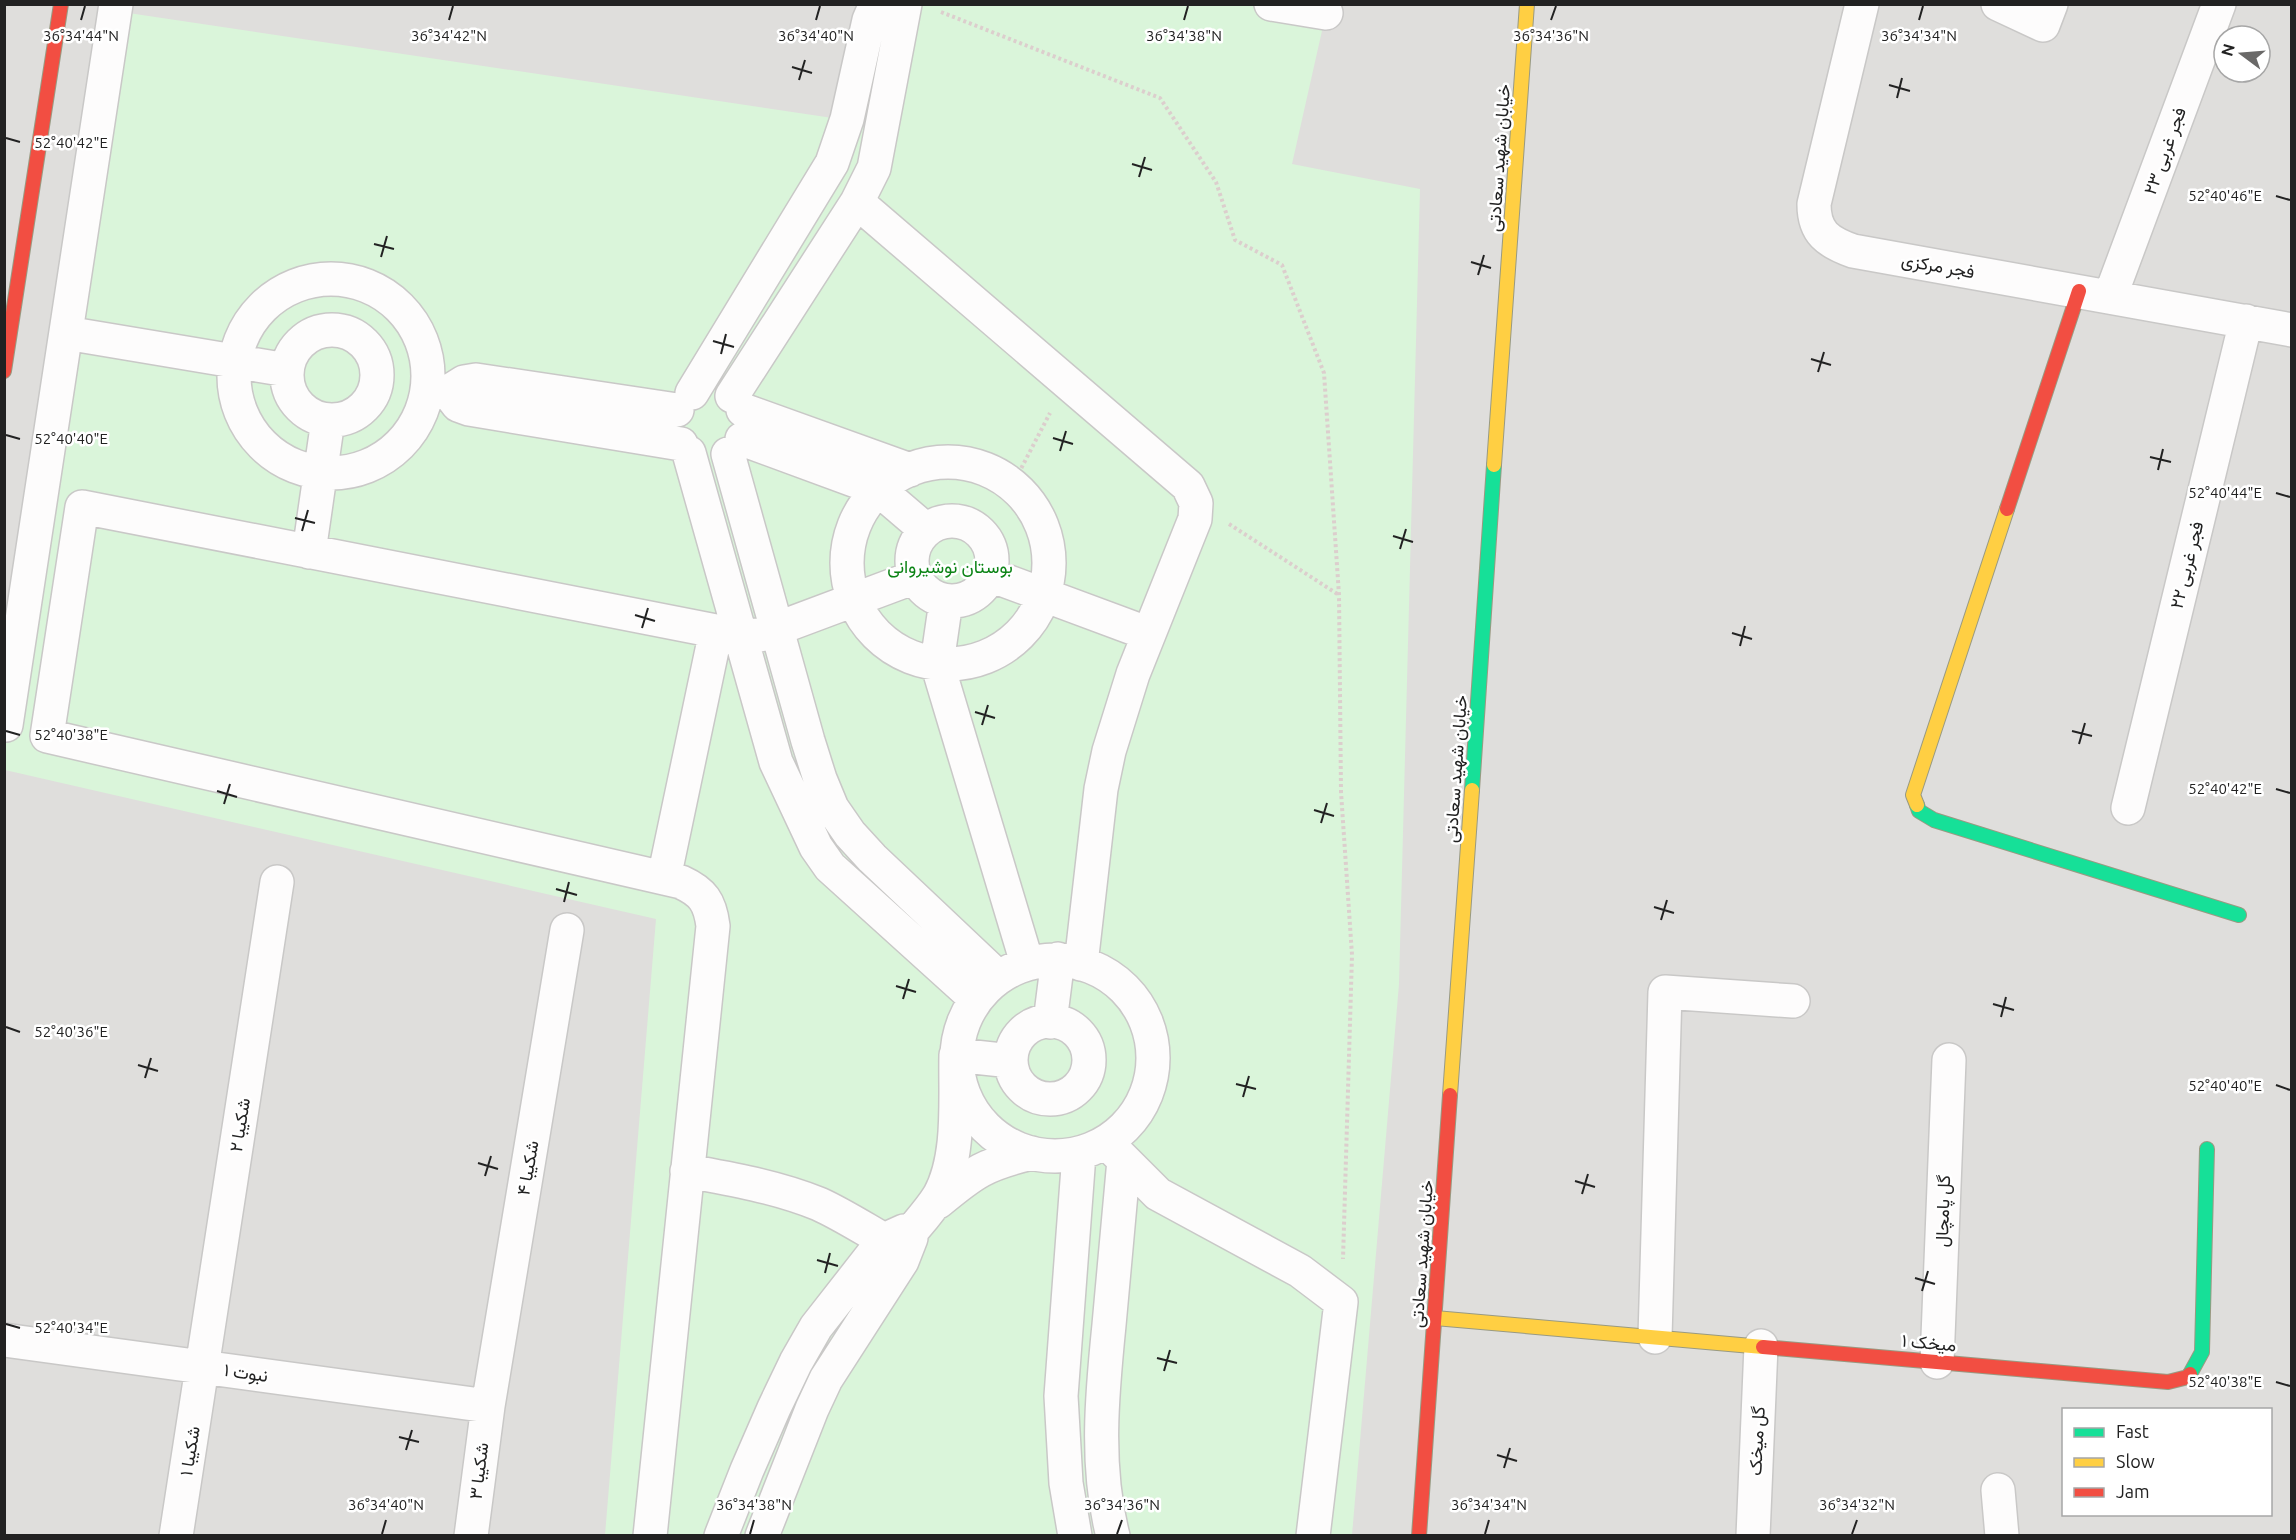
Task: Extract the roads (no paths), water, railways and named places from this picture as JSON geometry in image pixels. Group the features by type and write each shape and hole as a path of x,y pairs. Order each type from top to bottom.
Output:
{"main road":[{"path":"4,372 61,4"},
{"name":"خیابان شهید سعادتی","path":"1419,1536 1527,4"},
{"path":"2095,294 1913,795 1919,811 1934,820 2239,915"},
{"name":"میخک ۱","path":"1435,1318 2168,1382 2188,1377 2202,1352 2207,1149"}],"street":[{"path":"6,725 116,4"},
{"path":"876,4 869,20 847,119 832,163 685,402 675,422 676,434 685,449 729,634 776,762 816,847 830,867 987,988"},
{"path":"1271,4 1326,13"},
{"name":"فجر مرکزی","path":"1862,4 1814,204 1814,220 1823,234 1836,245 1853,251 2246,321 2290,325"},
{"path":"1998,4 2043,25 2051,4"},
{"name":"فجر غربی ۲۳","path":"2095,294 2219,4"},
{"path":"437,390 400,444 378,461 354,471 321,472 300,469 277,458 257,440 242,417 235,391 235,362 243,335 260,309 285,290 314,280 351,282 375,289 400,308 418,333 437,390 458,405 469,409 685,449 700,458 711,460 736,425 874,168 919,7"},
{"path":"857,202 1188,486 1196,502 1195,519 1133,674 1104,772 1055,962 1050,1022"},
{"path":"343,332 351,282"},
{"name":"فجر غربی ۲۲","path":"2128,808 2246,321"},
{"path":"328,330 343,332 357,338 368,348 374,361 376,381 367,404 356,414 342,419 328,420 313,416 301,408 292,396 287,382 287,370 293,353 314,333 328,330"},
{"path":"66,333 287,370"},
{"path":"376,381 437,390 476,380 685,402 703,389 715,388 726,392 736,425 776,629 820,779 832,808 850,834 987,988"},
{"path":"309,552 328,420"},
{"path":"736,425 910,470"},
{"path":"736,425 878,489 926,530"},
{"path":"960,461 988,468 1013,484 1033,506 1046,533 1050,562 1044,595 1037,612 1022,632 1002,649 979,659 954,664 937,663 904,654 883,640 866,621 854,600 847,570 850,540 860,512 878,489 902,472 910,470 930,462 960,461"},
{"path":"650,1536 713,926 711,912 705,898 694,888 663,878 47,736 82,507 729,634 760,635 915,577"},
{"path":"950,520 963,522 975,528 990,548 993,561 990,575 985,586 975,595 962,601 935,598 924,590 915,577 912,552 926,530 937,523 950,520"},
{"path":"32,556 73,566"},
{"path":"990,575 1149,634"},
{"path":"946,601 937,663 1055,962"},
{"path":"663,878 729,634"},
{"name":"شکیبا ۲","path":"204,1367 277,882"},
{"name":"شکیبا ۴","path":"488,1406 567,930"},
{"path":"932,1207 940,1194 951,1162 954,1143 956,1055 962,1025 987,988 1055,962 1088,965 1116,981 1137,1004 1150,1032 1153,1064 1146,1094 1130,1122 1103,1152 1061,1396 1066,1483 1075,1536"},
{"path":"1655,1337 1665,992 1793,1001"},
{"path":"1050,1022 1065,1024 1076,1031 1086,1047 1089,1066 1085,1078 1077,1089 1067,1096 1054,1100 1042,1099 1029,1093 1020,1085 1014,1074 1011,1060 1020,1037 1034,1025 1050,1022"},
{"path":"956,1055 1011,1060"},
{"path":"956,1055 960,1085 972,1113 993,1135 1019,1150 1048,1157 1103,1152 1158,1194 1300,1271 1341,1302 1313,1536"},
{"name":"گل پامچال","path":"1937,1362 1949,1060"},
{"path":"1103,1152 1101,1411 1104,1486 1113,1536"},
{"path":"721,1536 747,1470 796,1362 816,1327 898,1236 969,1175 988,1165 1032,1153"},
{"path":"687,1172 752,1182 800,1197 898,1236 912,1238 902,1261 826,1379 762,1536"},
{"name":"نبوت ۱","path":"4,1340 488,1406"},
{"name":"گل میخک","path":"1753,1536 1761,1346"},
{"name":"شکیبا ۱","path":"176,1536 204,1367"},
{"name":"شکیبا ۳","path":"471,1536 488,1406"},
{"path":"1998,1490 2002,1536"}],"park label":[{"name":"بوستان نوشیروانی","path":"950,567"}]}
